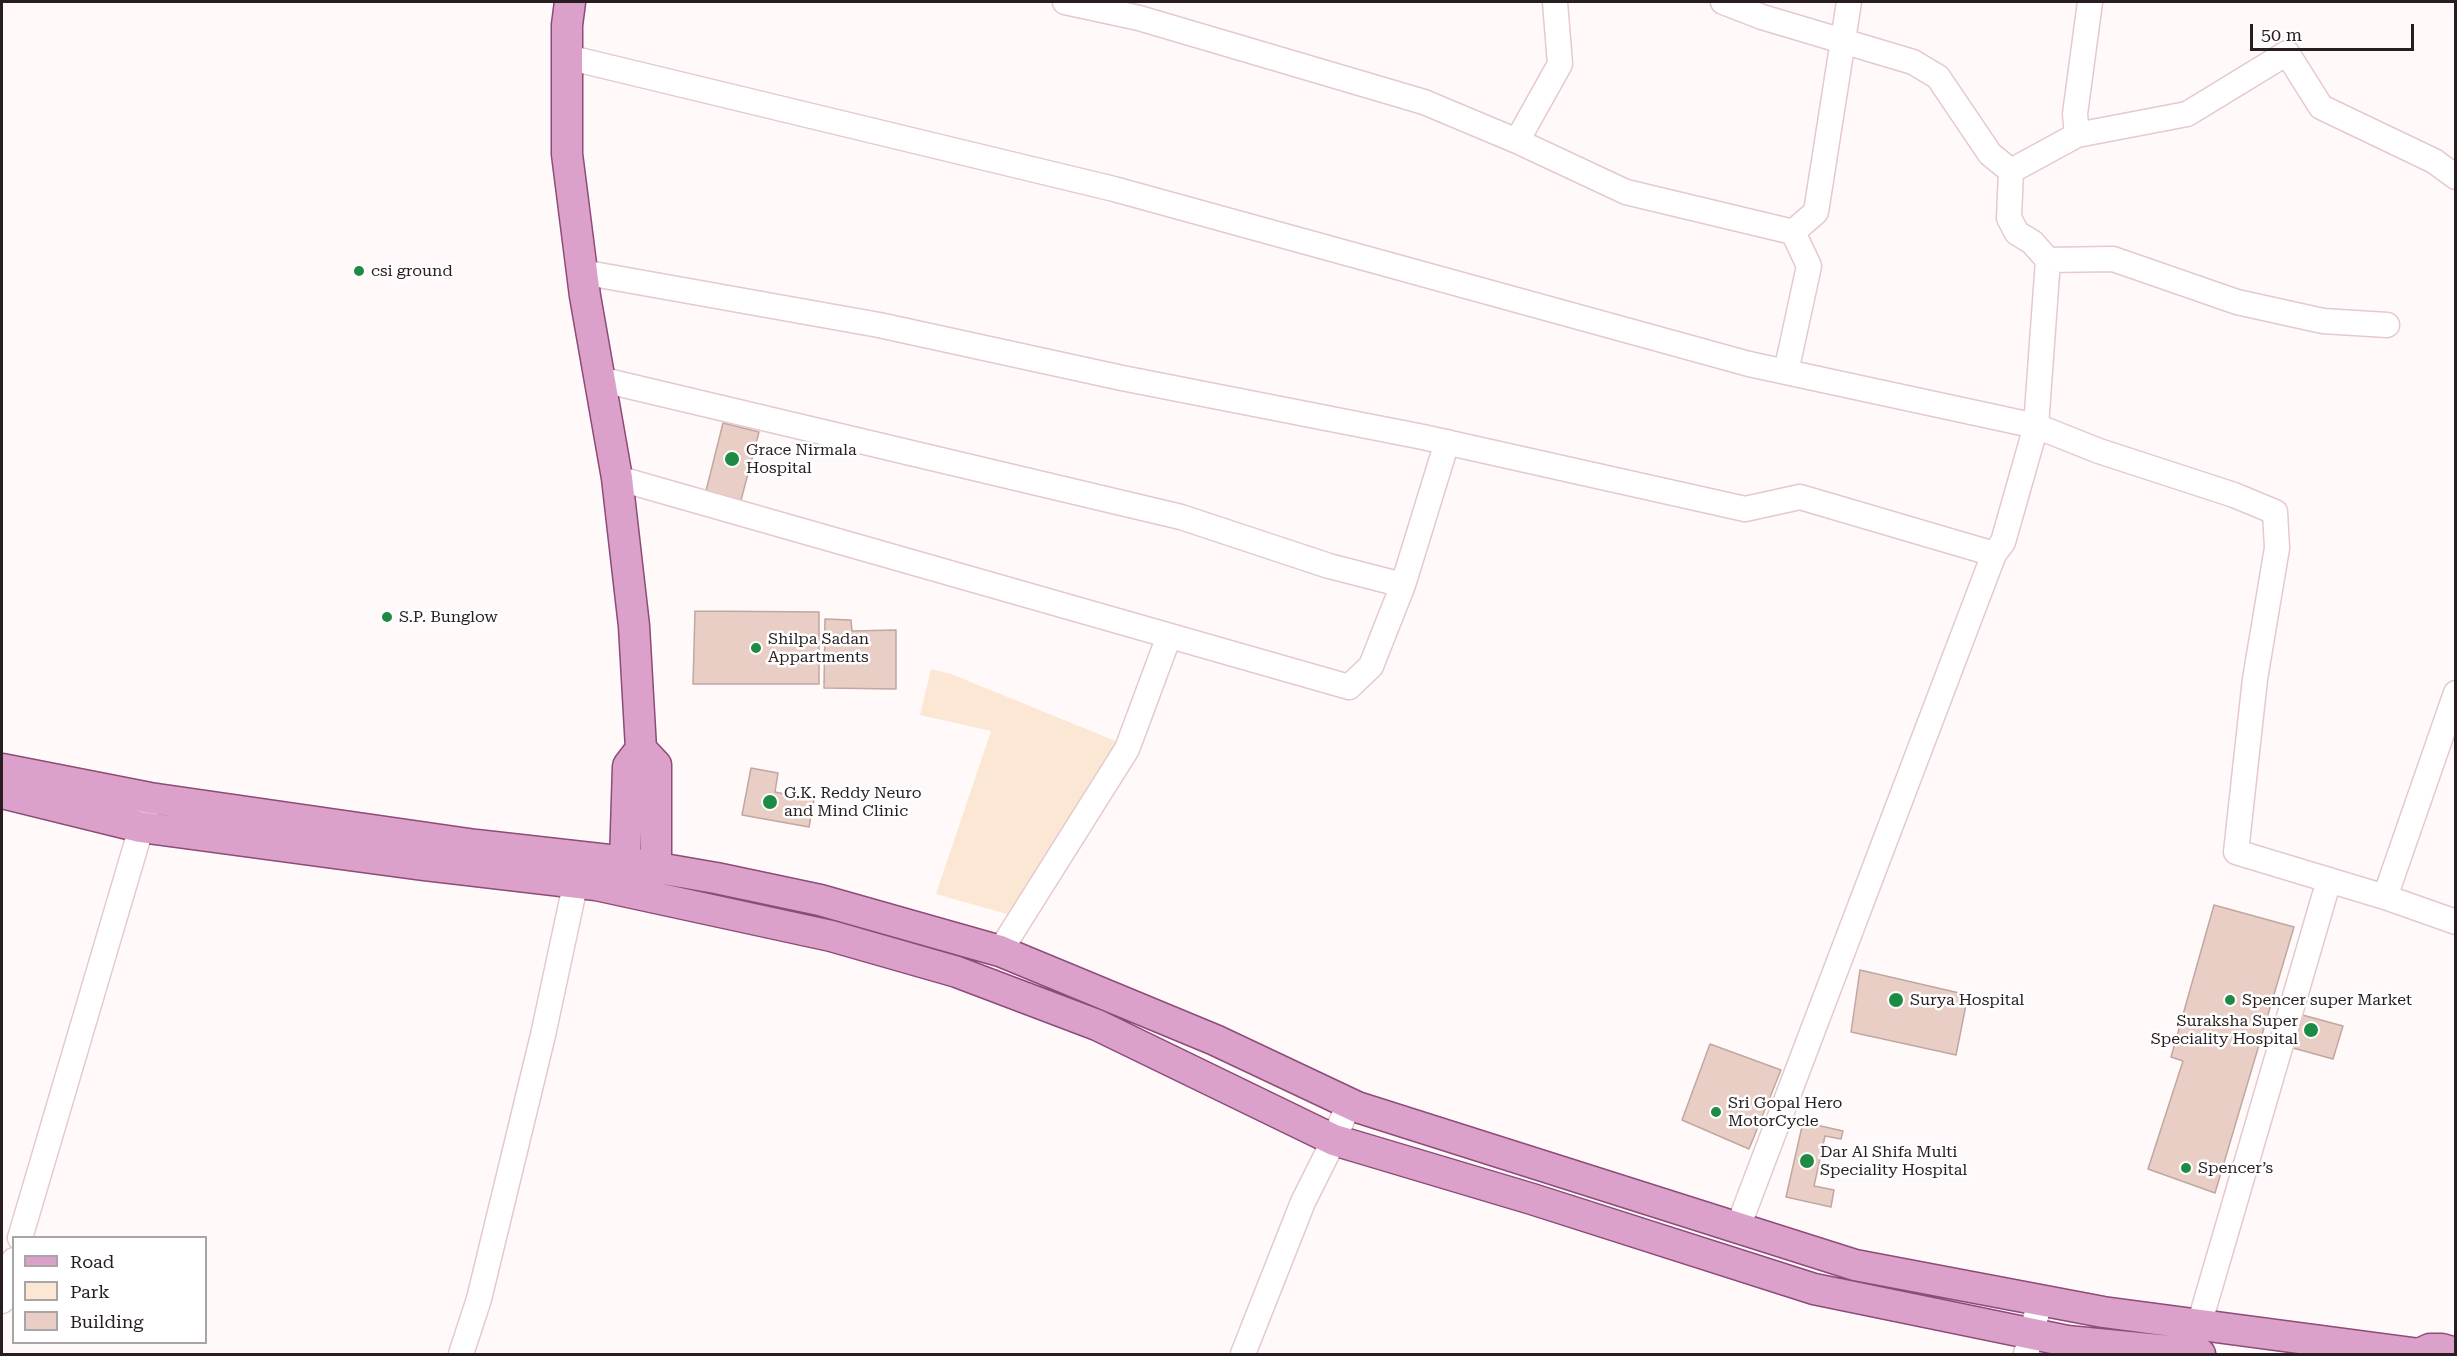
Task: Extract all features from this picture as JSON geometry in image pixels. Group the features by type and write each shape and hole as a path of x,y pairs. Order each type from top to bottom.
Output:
{"main road":[{"path":"570,2 567,25 567,154 582,272 616,478 634,627 641,749 656,765 656,867"},
{"path":"625,862 628,766 641,749"},
{"path":"2,769 150,798 477,845 578,870 596,885 831,936 957,972 1097,1025 1334,1140 1532,1199 1814,1289 2029,1344 2067,1341 2199,1354"},
{"path":"2,793 140,827 423,865 578,870 625,862 820,900 1000,951 1242,1053 1349,1103 1855,1266 2103,1312 2419,1354 2430,1349 2442,1348 2456,1353"},
{"path":"1230,1090 1242,1053"}],"street":[{"path":"1065,2 1139,18 1424,102 1517,141 1626,192 1793,232"},
{"path":"1517,141 1560,64 1555,2"},
{"path":"1723,2 1762,17 1913,62 1938,77 1990,154 2011,171"},
{"path":"1793,232 1816,212 1849,2"},
{"path":"2077,135 2075,114 2090,2"},
{"path":"2011,171 2077,135 2187,114 2287,52 2321,107 2434,161 2456,177"},
{"path":"567,57 1114,189 1608,327 1786,372 2036,426 2099,451 2234,495 2275,512 2277,548 2255,679 2236,852 2456,921"},
{"path":"1738,1227 1994,554 2003,542 2036,426 2048,260 2032,242 2017,233 2009,218 2011,171"},
{"path":"1786,372 1809,266 1793,232"},
{"path":"2048,260 2113,259 2237,302 2323,321 2387,324"},
{"path":"582,272 879,324 1134,380 1446,442 1745,509 1800,497 1994,554"},
{"path":"599,379 1182,517 1329,566 1403,585"},
{"path":"616,478 1349,687 1371,666 1403,585 1446,442"},
{"path":"1000,951 1127,749 1169,636"},
{"path":"2385,897 2456,693"},
{"path":"21,1236 150,798"},
{"path":"461,1354 479,1299 543,1035 578,870"},
{"path":"2199,1325 2329,880"},
{"path":"1243,1354 1303,1202 1334,1140 1349,1103"},
{"path":"2,1300 12,1267"},
{"path":"2029,1344 2040,1300"}],"green space":[{"path":"931,669 951,674 1123,744 1021,918 936,894 991,731 920,715"}],"building":[{"path":"723,423 759,432 740,504 705,495"},
{"name":"Shilpa Sadan Appartments","path":"695,611 819,612 819,684 693,684"},
{"path":"825,619 851,620 852,631 896,630 896,689 824,688"},
{"path":"751,768 778,773 775,792 814,800 809,827 742,815"},
{"name":"Spencer super Market","path":"2214,905 2294,927 2215,1193 2148,1169 2183,1061 2171,1057"},
{"path":"1860,970 1968,995 1956,1055 1851,1032"},
{"path":"2284,1010 2343,1026 2333,1059 2275,1043"},
{"path":"1710,1044 1781,1070 1749,1149 1682,1120"},
{"path":"1803,1122 1843,1131 1841,1139 1825,1136 1814,1186 1834,1190 1831,1207 1786,1197"}],"place":[{"name":"csi ground","path":"359,271"},
{"name":"Grace Nirmala Hospital","path":"732,459"},
{"name":"S.P. Bunglow","path":"387,617"},
{"name":"Shilpa Sadan Appartments","path":"756,648"},
{"name":"G.K. Reddy Neuro and Mind Clinic","path":"770,802"},
{"name":"Surya Hospital","path":"1896,1000"},
{"name":"Spencer super Market","path":"2230,1000"},
{"name":"Suraksha Super Speciality Hospital","path":"2311,1030"},
{"name":"Sri Gopal Hero MotorCycle","path":"1716,1112"},
{"name":"Dar Al Shifa Multi Speciality Hospital","path":"1807,1161"},
{"name":"Spencer’s","path":"2186,1168"}]}
